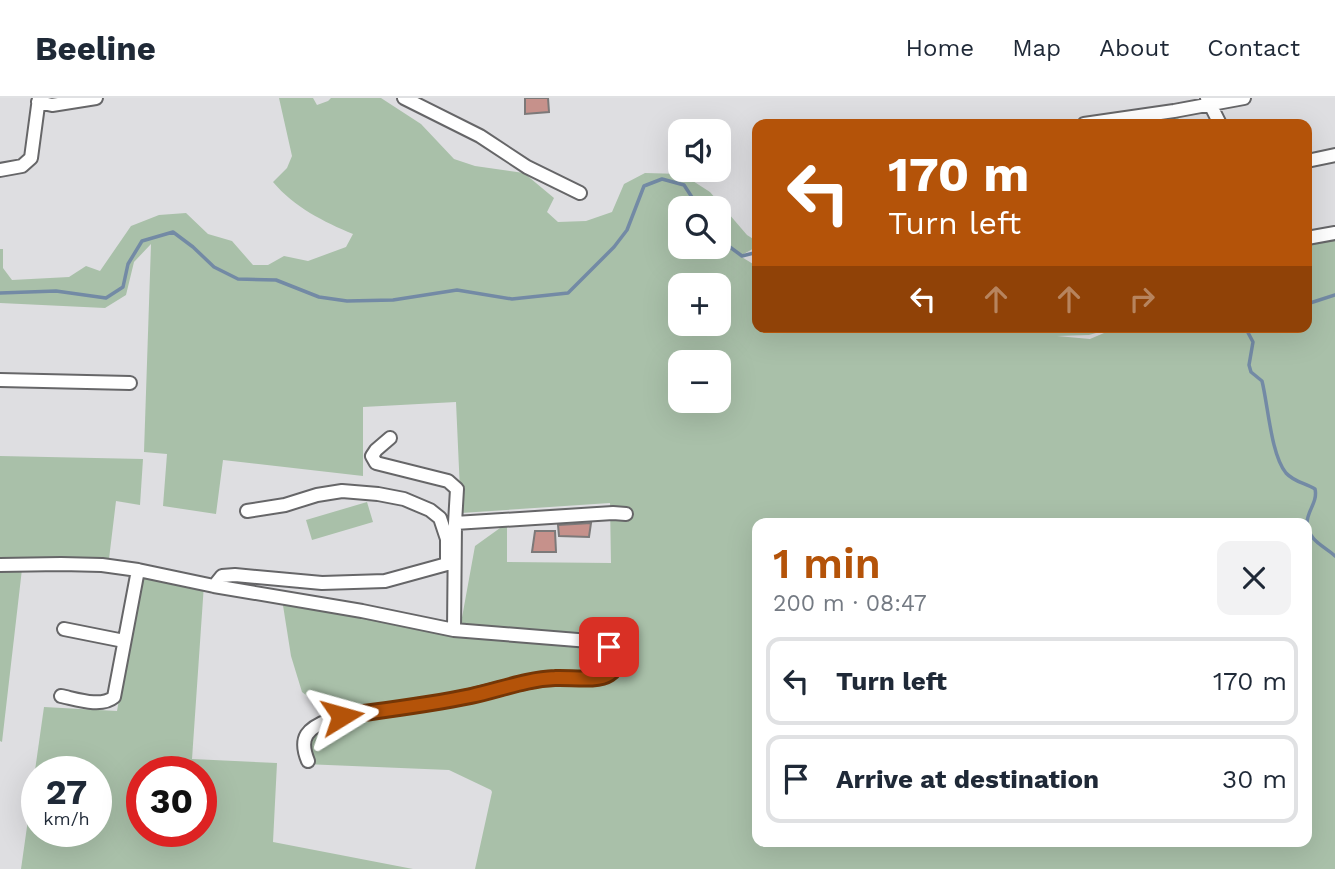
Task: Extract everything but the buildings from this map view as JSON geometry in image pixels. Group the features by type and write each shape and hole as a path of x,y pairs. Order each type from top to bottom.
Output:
{"street":[{"path":"0,170 22,166 31,158 39,100 52,105 96,98"},
{"path":"404,98 480,136 527,167 580,193"},
{"path":"1111,119 1208,101 1244,98"},
{"path":"1208,101 1217,119"},
{"path":"1312,160 1335,155"},
{"path":"1312,237 1335,233"},
{"path":"0,380 131,383"},
{"path":"390,438 372,456 376,463 449,481 457,489 454,523 454,630"},
{"path":"247,511 342,491 404,499 430,510 440,518 447,538 447,591"},
{"path":"454,523 626,514"},
{"path":"214,586 222,576 234,575 322,583 385,581 447,564"},
{"path":"0,565 102,565 138,570 454,630 602,642 615,654 616,666 611,673 602,677 534,681 453,700 329,720 317,725 304,737 308,761"},
{"path":"61,696 100,702 108,702 114,697 138,570"},
{"path":"64,629 124,641"}],"green space":[{"path":"279,98 313,98 317,105 331,98 381,98 421,124 454,159 475,166 524,173 554,198 547,212 558,222 586,221 612,212 624,184 645,173 668,174 668,182 694,182 713,196 668,196 668,259 731,259 731,216 752,238 752,249 740,256 752,263 752,333 1096,333 1057,336 1090,339 1104,333 1312,333 1312,244 1335,239 1335,869 475,869 491,790 449,770 304,764 303,739 306,728 325,715 320,706 302,692 291,656 282,599 459,634 475,546 507,523 507,562 611,563 610,503 461,513 456,402 363,407 363,476 223,460 216,514 163,506 167,454 144,452 151,244 134,262 126,295 105,308 0,303 0,249 3,249 3,268 12,280 69,277 86,266 100,271 131,226 159,215 186,213 208,234 232,241 253,265 268,265 284,256 308,261 346,247 353,234 310,213 290,199 273,182 287,168 292,156"},
{"path":"0,456 143,459 140,505 116,501 109,559 0,559"},
{"path":"367,502 373,522 312,540 306,520"},
{"path":"22,569 2,742 0,570"},
{"path":"142,572 204,584 192,756 126,756 126,847 217,847 217,760 277,763 273,842 413,869 21,869 24,847 112,847 112,756 37,756 44,707 117,711"}],"waterway":[{"path":"0,293 56,291 106,298 123,287 128,264 142,241 173,232 214,267 238,279 276,280 319,297 347,301 393,300 457,290 512,299 568,293 614,247 627,230 644,186 662,179 684,185 691,196"},
{"path":"731,248 742,256 752,254"},
{"path":"1312,302 1335,295"},
{"path":"1248,333 1253,342 1249,365 1251,372 1262,381 1273,442 1281,465 1293,478 1315,489 1308,518"},
{"path":"1312,536 1335,556"}],"route":[{"path":"342,716 425,705 534,681 602,677 611,673 616,666 615,654 609,647"}]}
